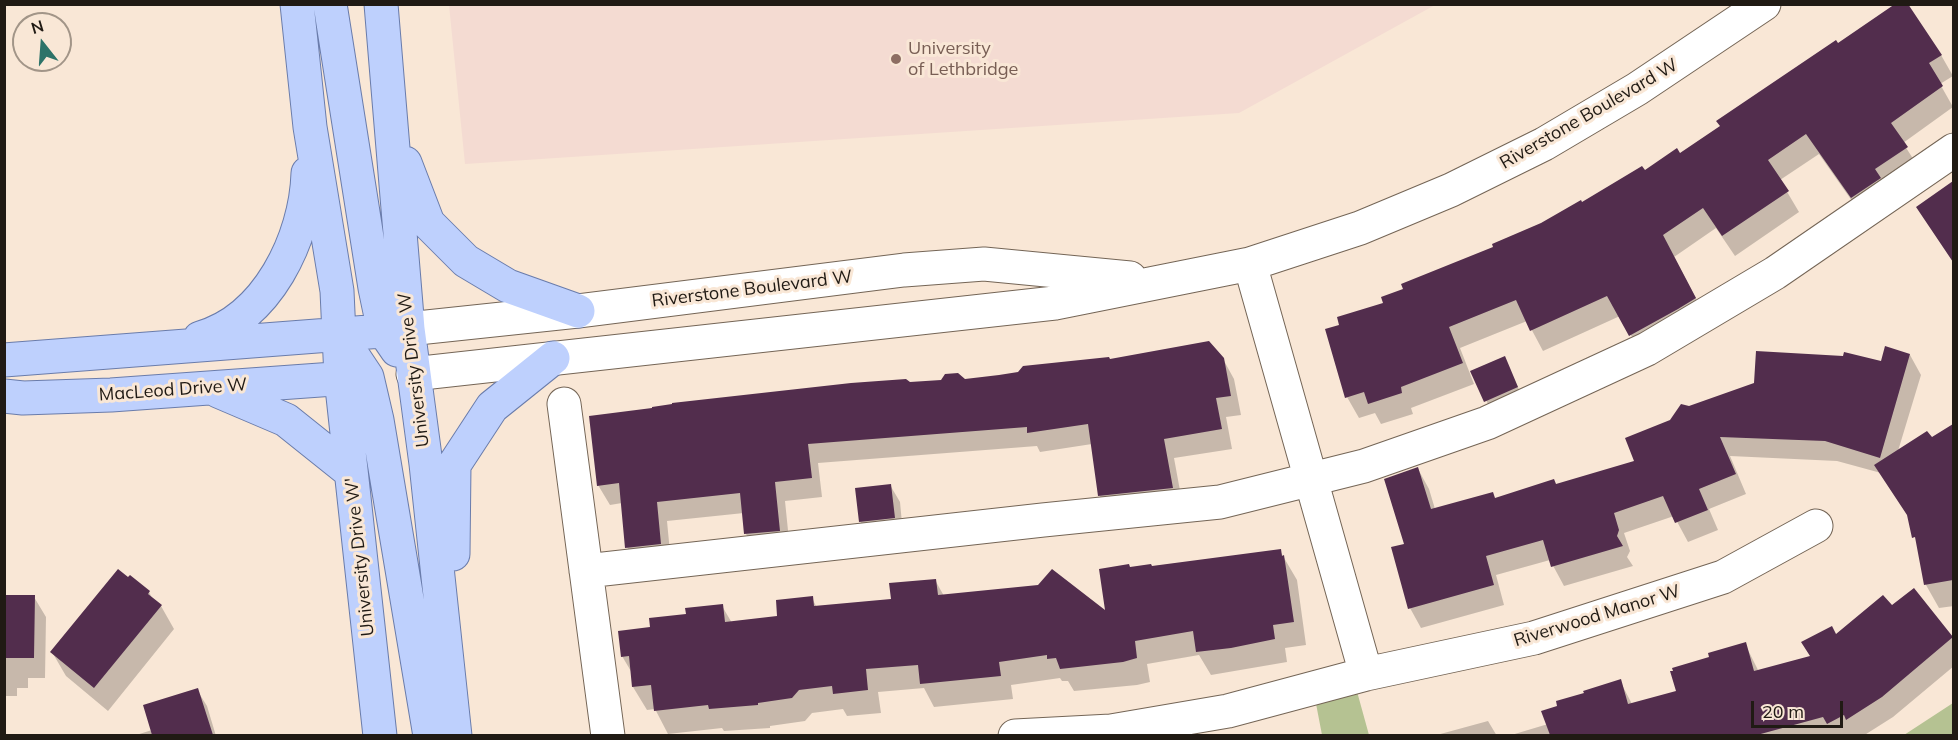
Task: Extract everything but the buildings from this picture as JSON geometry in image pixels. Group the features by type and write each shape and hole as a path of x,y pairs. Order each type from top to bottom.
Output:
{"main road":[{"path":"297,4 309,127 337,291 339,335 354,378 381,441 430,735"},
{"path":"330,4 371,266 396,330"},
{"name":"University Drive W","path":"381,4 389,120 396,330 413,374 426,464 457,735"},
{"path":"389,120 420,205 429,223 466,261 508,286 578,311"},
{"path":"170,347 214,334 239,320 275,279 289,251 301,218 308,181 309,127"},
{"name":"Riverstone Boulevard W","path":"339,335 396,330"},
{"path":"4,360 339,335"},
{"path":"457,735 453,571 454,465 492,407 553,358"},
{"name":"Riverstone Boulevard W","path":"354,378 413,374"},
{"name":"MacLeod Drive W","path":"4,396 23,398 111,395 354,378"},
{"name":"University Drive W'","path":"354,378 351,472 380,735"},
{"path":"210,388 286,420 351,472"}],"street":[{"name":"Riverstone Boulevard W","path":"413,374 1055,303 1250,264 1360,228 1451,190 1544,144 1637,89 1764,4"},
{"path":"586,571 1220,502 1364,466 1487,423 1647,349 1775,273 1953,150"},
{"name":"Riverstone Boulevard W","path":"396,330 578,311 870,274 984,264 1165,282"},
{"path":"1250,264 1366,674"},
{"path":"564,404 608,735"},
{"name":"Riverwood Manor W","path":"1015,735 1111,733 1228,711 1366,674 1534,638 1723,577 1816,526"}],"shaded area":[{"name":"University of Lethbridge","path":"449,4 1435,5 1239,113 465,164"}],"green space":[{"path":"1353,677 1369,735 1322,735 1313,688"},
{"path":"1953,703 1953,735 1904,735"}],"place":[{"name":"University of Lethbridge","path":"896,59"}]}
